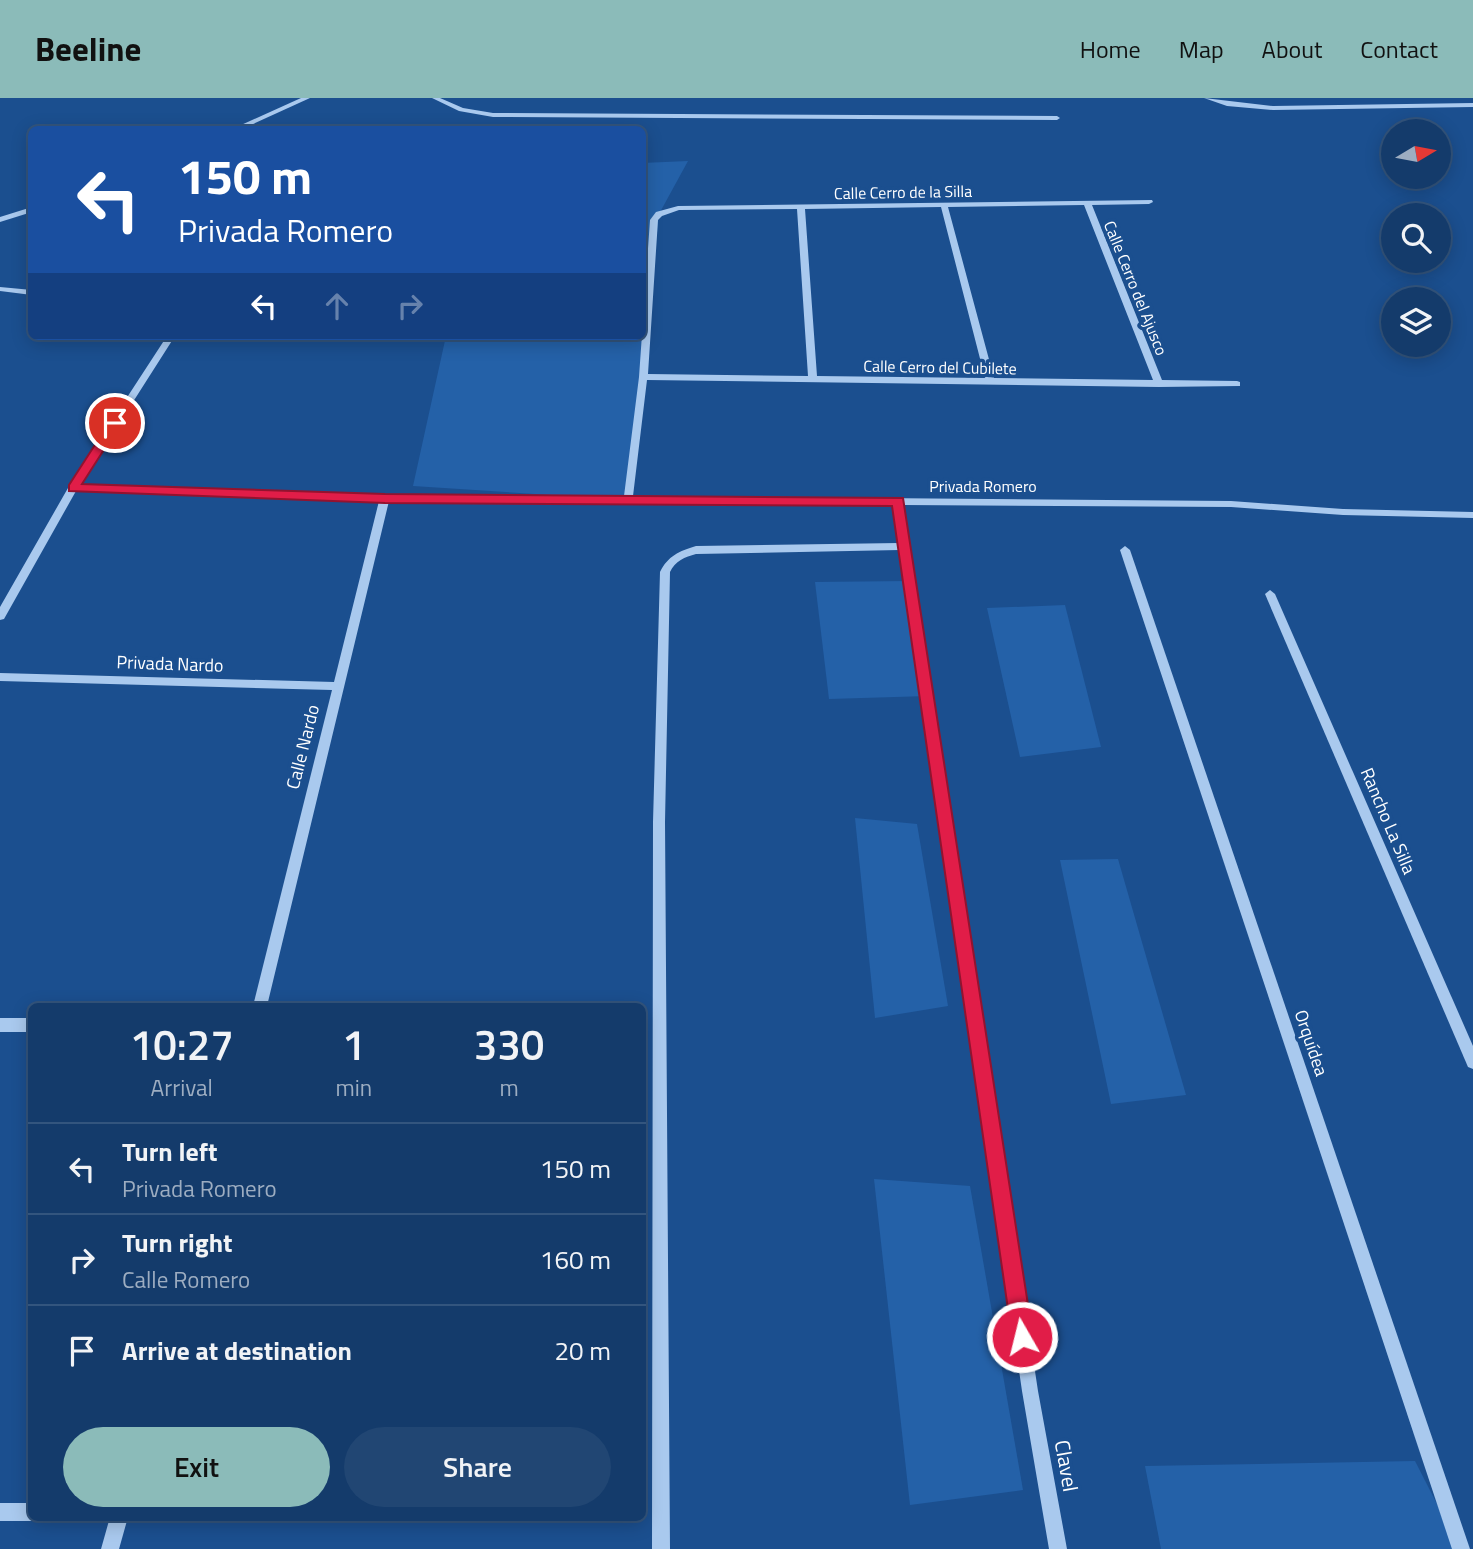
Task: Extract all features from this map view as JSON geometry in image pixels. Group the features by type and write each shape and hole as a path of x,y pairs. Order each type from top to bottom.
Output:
{"street":[{"path":"242,126 307,98"},
{"path":"435,98 461,110 493,115 1057,118"},
{"path":"1207,98 1227,104 1273,108 1473,105"},
{"name":"Calle Cerro de la Silla","path":"646,334 654,220 659,214 678,208 1149,202"},
{"name":"Calle Cerro del Ajusco","path":"1087,203 1159,384"},
{"path":"944,205 990,381"},
{"path":"801,208 813,379"},
{"path":"0,220 28,210"},
{"path":"0,289 28,292"},
{"path":"0,616 73,488 168,340"},
{"name":"Calle Cerro de la Silla","path":"643,377 646,340"},
{"path":"628,500 643,377"},
{"name":"Calle Cerro del Cubilete","path":"643,377 1237,384"},
{"name":"Privada Romero","path":"73,488 385,498 1231,504 1343,512 1473,515"},
{"name":"Calle Nardo","path":"261,1003 385,498"},
{"path":"898,501 1030,1391"},
{"path":"661,1549 659,822 665,572 667,565 683,553 696,550 905,546"},
{"name":"Orquídea","path":"1125,550 1461,1549"},
{"name":"Rancho La Silla","path":"1270,594 1473,1062"},
{"name":"Privada Nardo","path":"0,677 339,686"},
{"path":"0,1025 28,1025"},
{"name":"Clavel","path":"1030,1391 1058,1549"},
{"path":"0,1512 28,1512"},
{"path":"110,1549 118,1521"}],"shaded area":[{"path":"688,161 659,214 646,334 646,163"},
{"path":"445,340 645,340 628,500 413,486"},
{"path":"910,581 928,696 829,699 815,582"},
{"path":"1065,605 1101,747 1020,757 987,608"},
{"path":"855,818 917,824 948,1006 875,1018"},
{"path":"1118,859 1186,1095 1111,1104 1060,860"},
{"path":"874,1179 970,1186 1023,1490 910,1505"},
{"path":"1415,1461 1460,1549 1161,1549 1145,1466"}],"route":[{"path":"115,423 73,488 385,498 898,501 1022,1337"}]}
